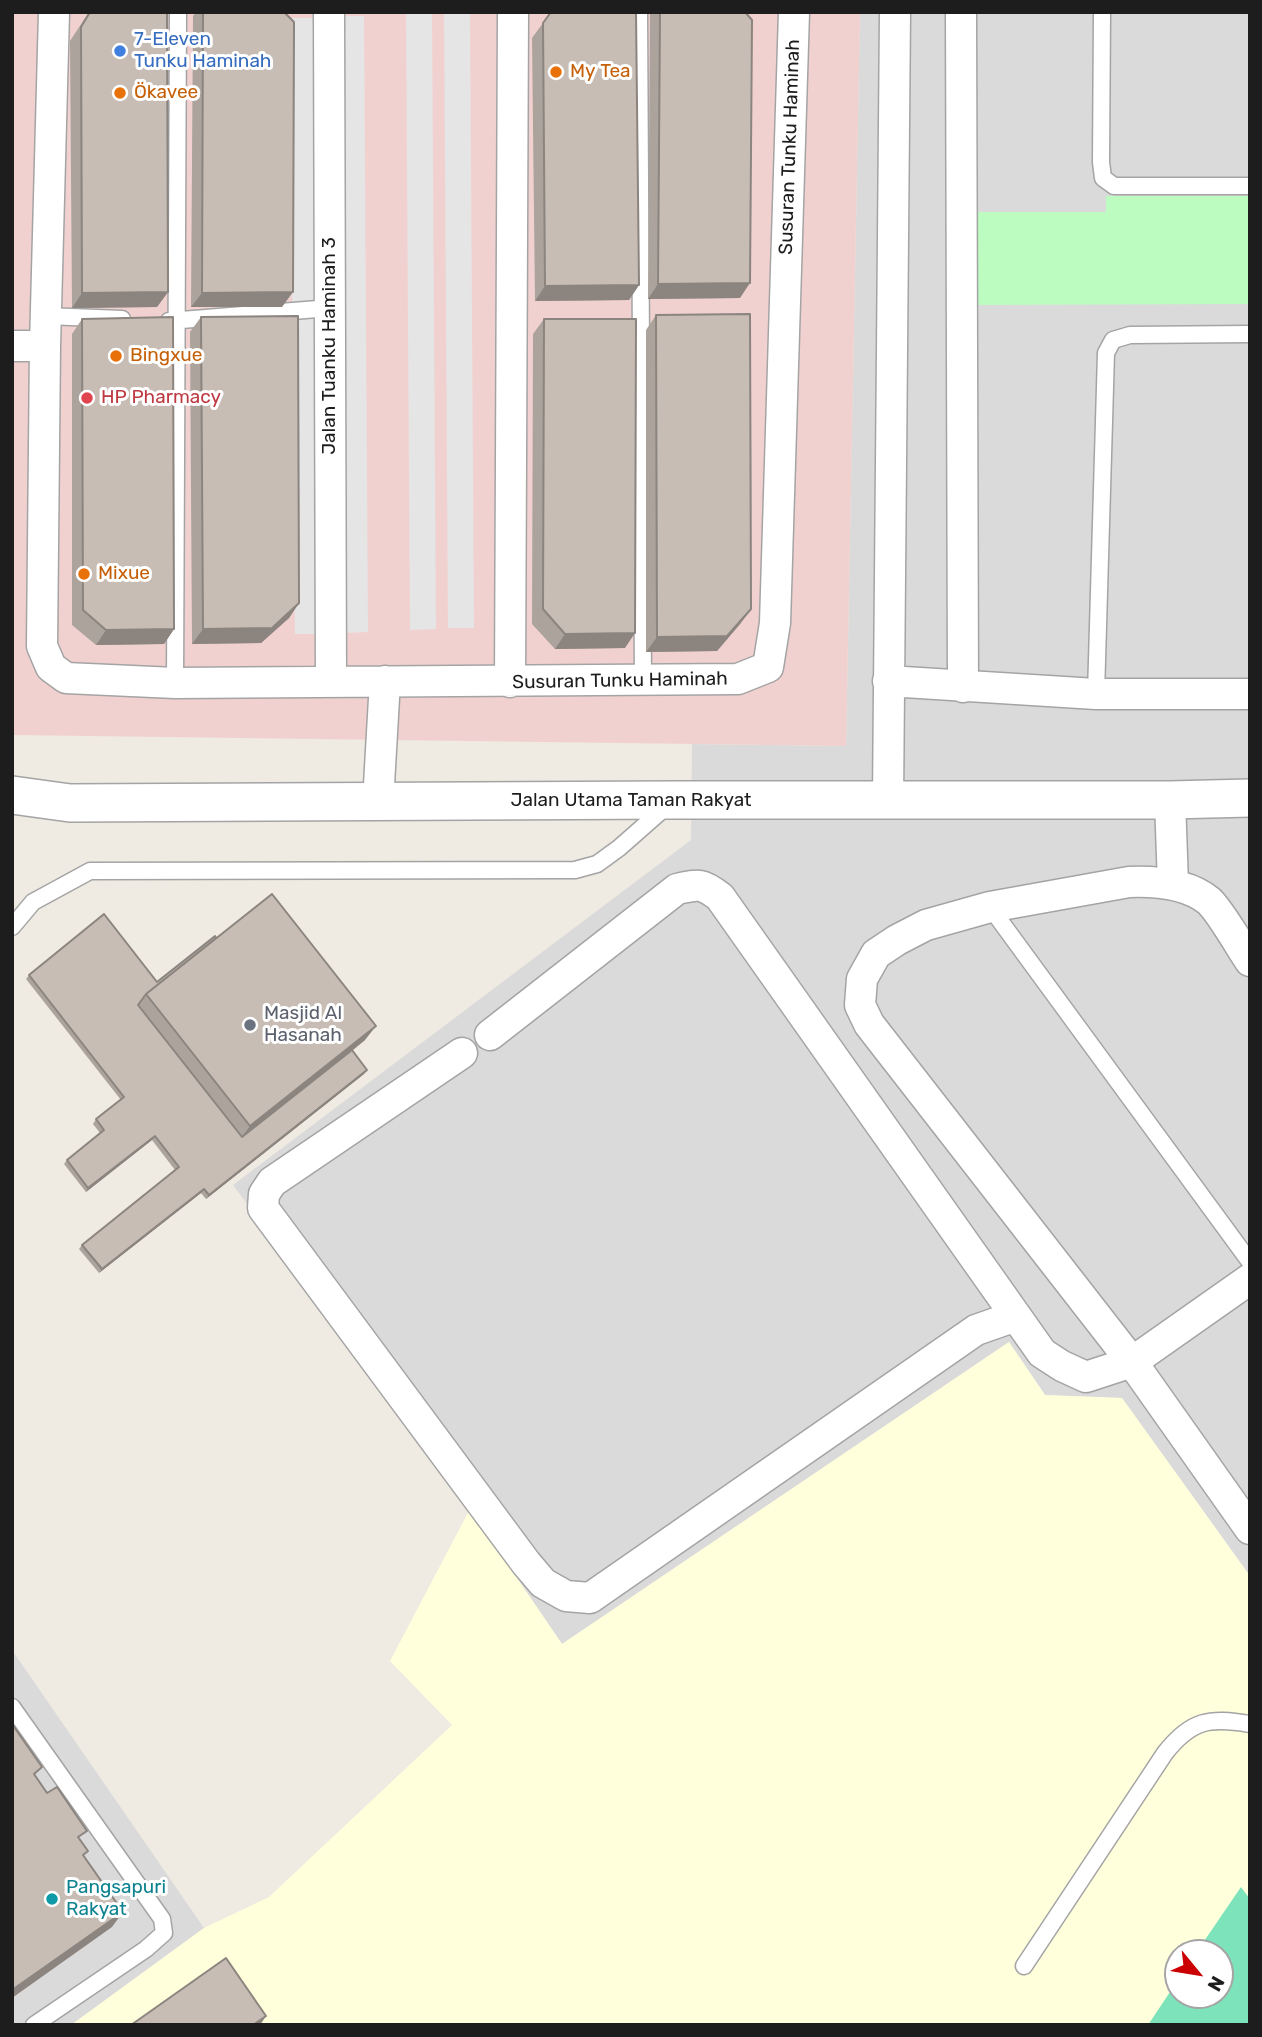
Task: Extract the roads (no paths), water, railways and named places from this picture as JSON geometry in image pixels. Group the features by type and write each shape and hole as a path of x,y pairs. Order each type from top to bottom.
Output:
{"street":[{"path":"12,346 45,346 54,12"},
{"name":"Jalan Tuanku Haminah 3","path":"329,12 331,681"},
{"path":"510,682 513,12"},
{"name":"Susuran Tunku Haminah","path":"45,346 42,646 51,667 66,678 175,683 643,681 738,679 768,667 775,622 794,12"},
{"path":"888,801 895,12"},
{"path":"961,12 964,687"},
{"path":"378,802 385,681"},
{"path":"888,681 1096,694 1250,694"},
{"name":"Jalan Utama Taman Rakyat","path":"14,797 70,803 1250,798"},
{"path":"1170,800 1173,885"},
{"path":"1250,961 1210,902 1195,892 1150,881 1129,882 990,907 926,925 876,954 862,979 860,1005 869,1024 1132,1362 1250,1529"},
{"path":"490,1034 677,889 706,886 720,898 1042,1353 1086,1377 1132,1362 1250,1279"},
{"path":"462,1053 272,1182 264,1194 263,1208 526,1563 544,1583 566,1596 590,1598 976,1330 1016,1316"}],"lane":[{"path":"175,683 178,12"},
{"path":"639,12 643,681"},
{"path":"1102,12 1103,178 1114,186 1250,186"},
{"path":"46,316 177,322 330,308"},
{"path":"1096,694 1106,353 1113,340 1129,335 1250,334"},
{"path":"12,927 33,902 90,871 575,870 597,864 673,800"},
{"path":"990,907 1250,1262"},
{"path":"12,1707 162,1919 164,1933 33,2025"},
{"path":"1024,1966 1178,1735 1197,1724 1223,1719 1250,1724"}],"place":[{"name":"7-Eleven Tunku Haminah","path":"120,51"},
{"name":"My Tea","path":"556,72"},
{"name":"Ökavee","path":"120,93"},
{"name":"Bingxue","path":"116,356"},
{"name":"HP Pharmacy","path":"87,398"},
{"name":"Mixue","path":"84,574"},
{"name":"Masjid Al Hasanah","path":"250,1025"},
{"name":"Pangsapuri Rakyat","path":"52,1899"}]}
